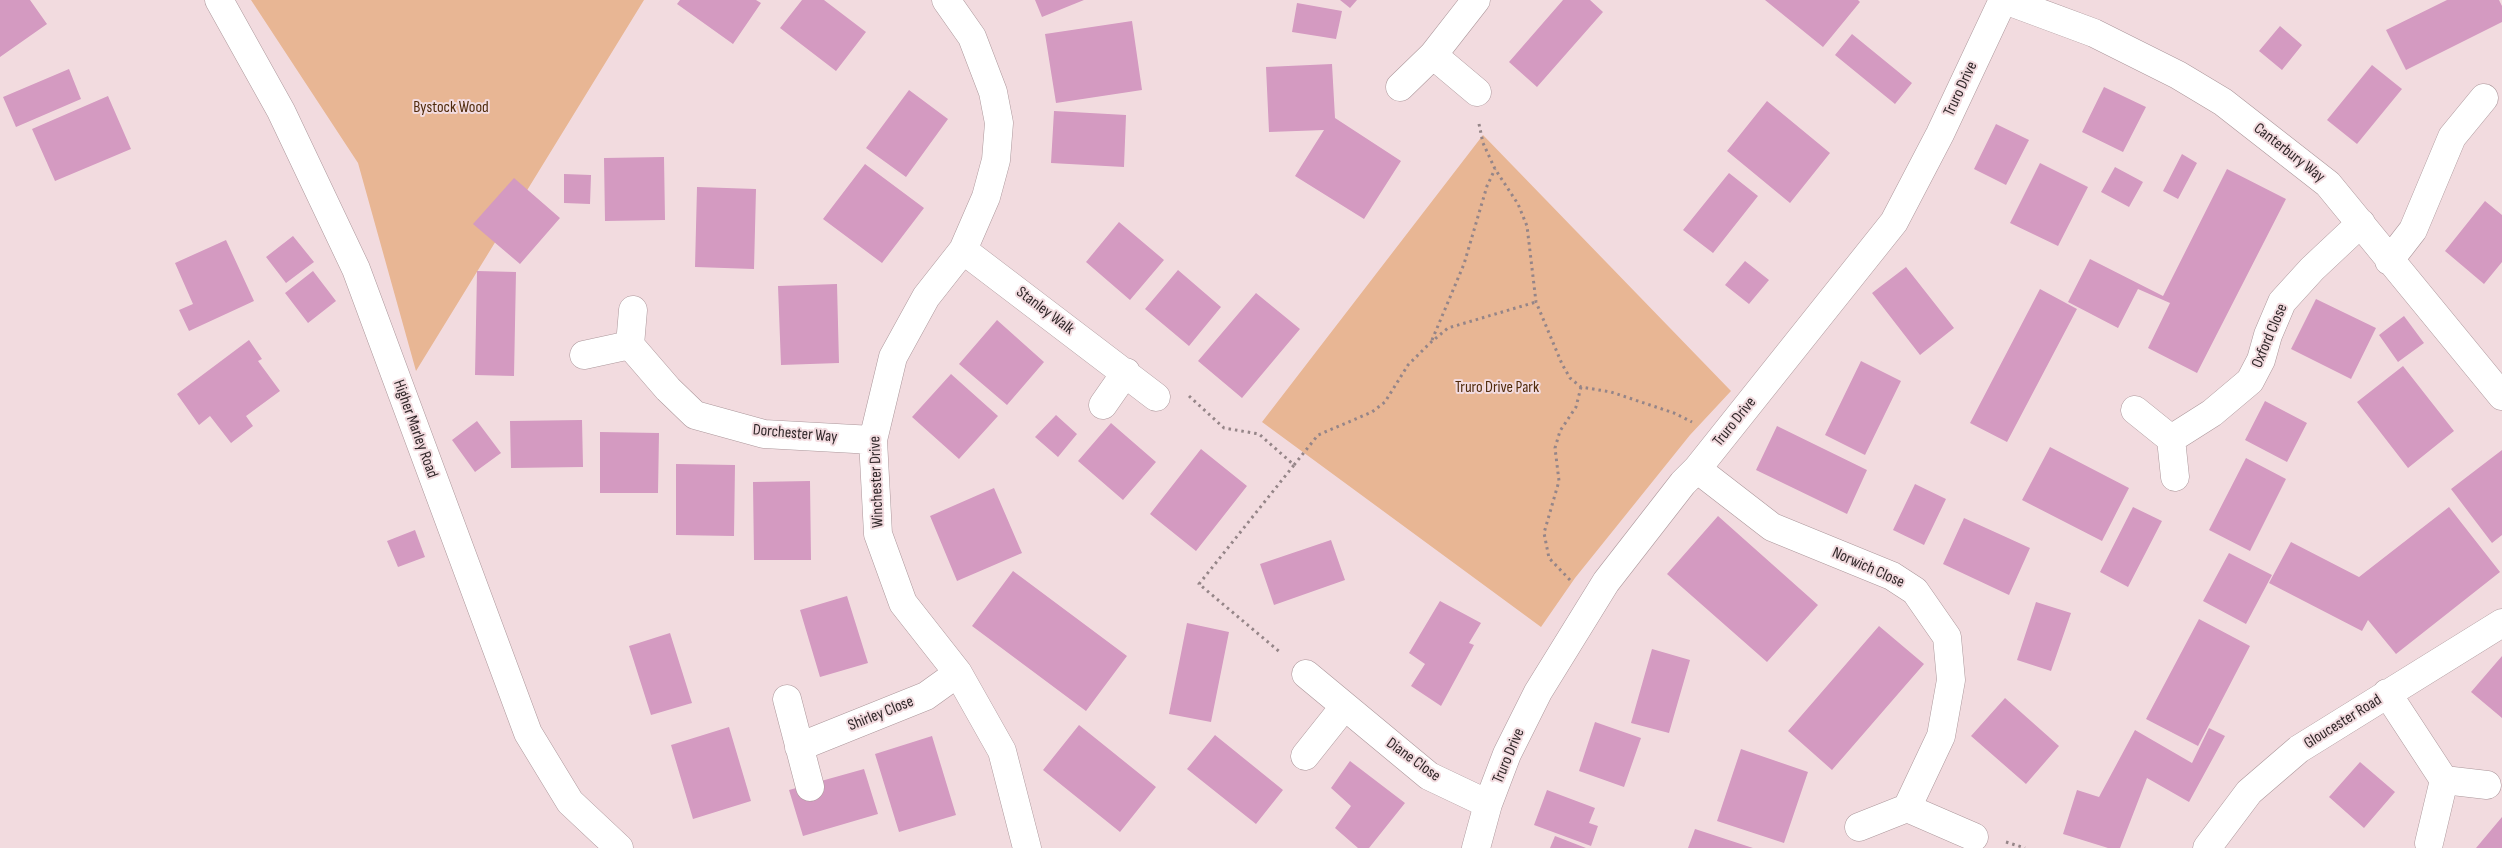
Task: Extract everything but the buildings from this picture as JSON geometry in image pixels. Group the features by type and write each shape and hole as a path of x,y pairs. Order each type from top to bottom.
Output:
{"street":[{"name":"Higher Marley Road","path":"219,0 281,111 356,269 528,733 570,802 619,848"},
{"name":"Winchester Drive","path":"946,0 972,37 984,64 1000,123 996,160 986,197 963,250 926,297 893,357 873,440 878,534 903,603 958,673 1002,751 1027,848"},
{"path":"1400,87 1433,54 1476,0"},
{"name":"Canterbury Way","path":"2004,0 2094,33 2178,75 2223,102 2328,184 2502,396"},
{"name":"Truro Drive","path":"1476,848 1488,804 1507,754 1538,692 1606,582 1671,498 1697,469 1894,222 1940,134 2004,0"},
{"path":"1433,54 1472,87"},
{"path":"2389,260 2413,230 2452,137 2484,98"},
{"name":"Oxford Close","path":"2171,439 2212,413 2250,381 2262,360 2268,336 2282,302 2312,269 2361,223"},
{"name":"Stanley Walk","path":"963,250 1142,385"},
{"path":"584,356 630,345 634,310"},
{"name":"Dorchester Way","path":"630,345 668,390 695,415 764,434 873,440"},
{"path":"1103,405 1142,385"},
{"path":"2135,410 2171,439 2175,477"},
{"name":"Norwich Close","path":"1697,469 1772,527 1892,576 1915,590 1946,637 1951,680 1941,736 1907,808"},
{"name":"Gloucester Road","path":"2207,848 2249,792 2300,749 2502,623"},
{"name":"Shirley Close","path":"799,747 926,696 958,673"},
{"name":"Diane Close","path":"1306,674 1429,776 1488,804"},
{"path":"2387,693 2444,780 2429,843"},
{"path":"787,699 810,787"},
{"path":"1305,756 1344,707"},
{"path":"2444,780 2487,785"},
{"path":"1859,827 1907,808 1974,837"}],"path":[{"path":"1472,87 1467,104 1478,114 1483,143 1495,169 1518,204 1528,226 1536,302 1562,364 1570,378 1581,387 1611,392 1674,412 1720,440"},
{"path":"1432,341 1464,264 1487,186 1495,169"},
{"path":"1306,674 1199,584 1318,435 1372,412 1385,402 1408,366 1432,341 1448,328 1536,302"},
{"path":"1142,385 1178,386 1224,428 1259,434 1294,465"},
{"path":"1581,387 1576,407 1560,431 1555,448 1559,481 1544,533 1548,558 1595,601"}],"green space":[{"name":"Bystock Wood","path":"251,0 644,0 416,371 358,163"},
{"name":"Truro Drive Park","path":"1483,135 1731,391 1690,435 1575,578 1541,627 1262,422"}]}
